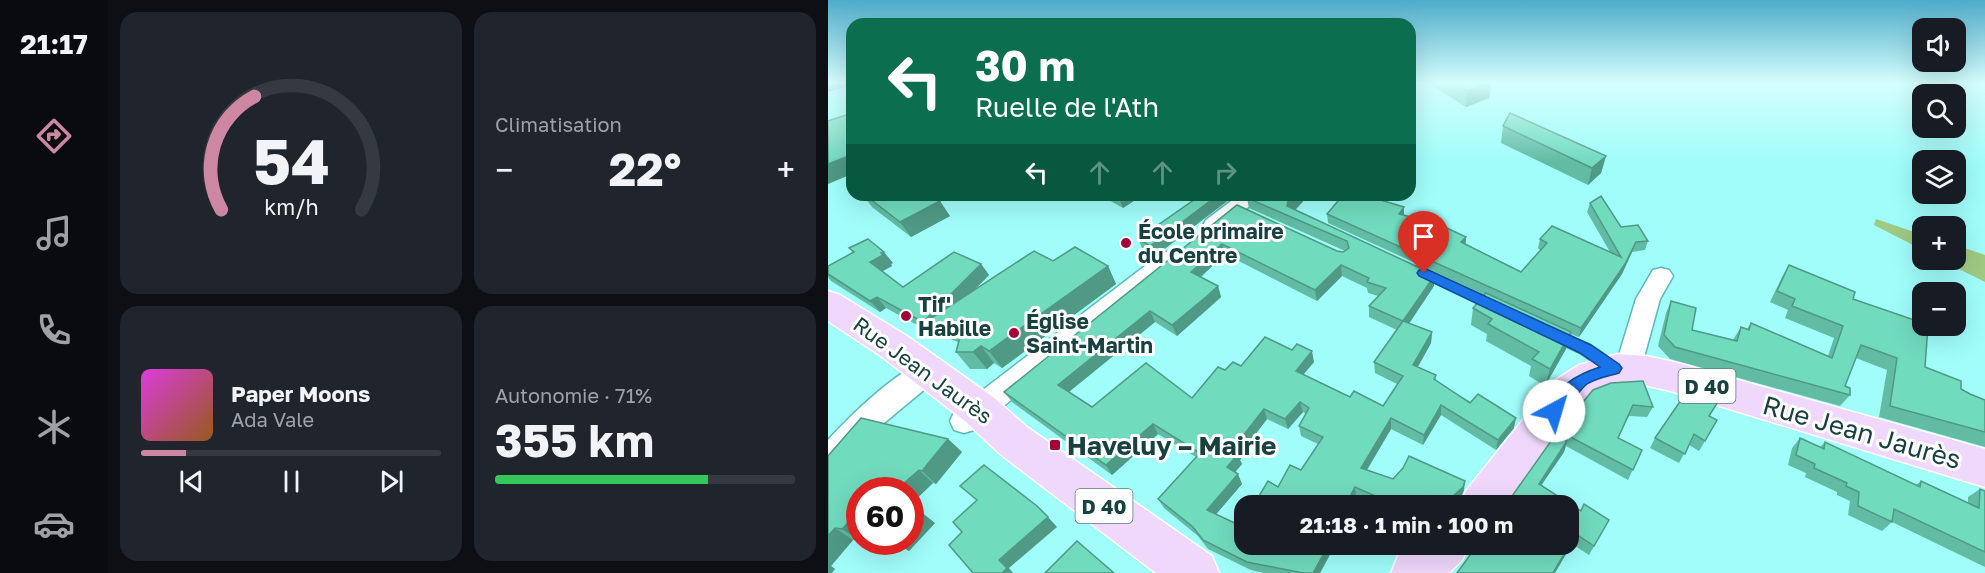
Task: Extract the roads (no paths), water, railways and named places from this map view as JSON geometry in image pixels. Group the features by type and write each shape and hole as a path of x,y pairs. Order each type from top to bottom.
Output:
{"main road":[{"name":"Rue Jean Jaurès","path":"829,305 870,355 918,378 971,415 1013,440 1195,573"},
{"name":"Rue Jean Jaurès","path":"1621,368 1699,384 1985,468"},
{"path":"1490,495 1568,392 1583,379 1621,368"},
{"path":"1415,573 1434,555"}],"street":[{"path":"971,415 1195,240 1245,205"},
{"path":"1621,368 1648,298 1661,276"},
{"path":"828,463 851,433 918,378"}],"lane":[{"path":"1413,268 1510,313"},
{"path":"1542,328 1621,368"}],"place":[{"name":"École primaire du Centre","path":"1126,243"},
{"name":"Tif' Habille","path":"906,316"},
{"name":"Église Saint-Martin","path":"1014,333"},
{"name":"Haveluy – Mairie","path":"1055,445"}]}
